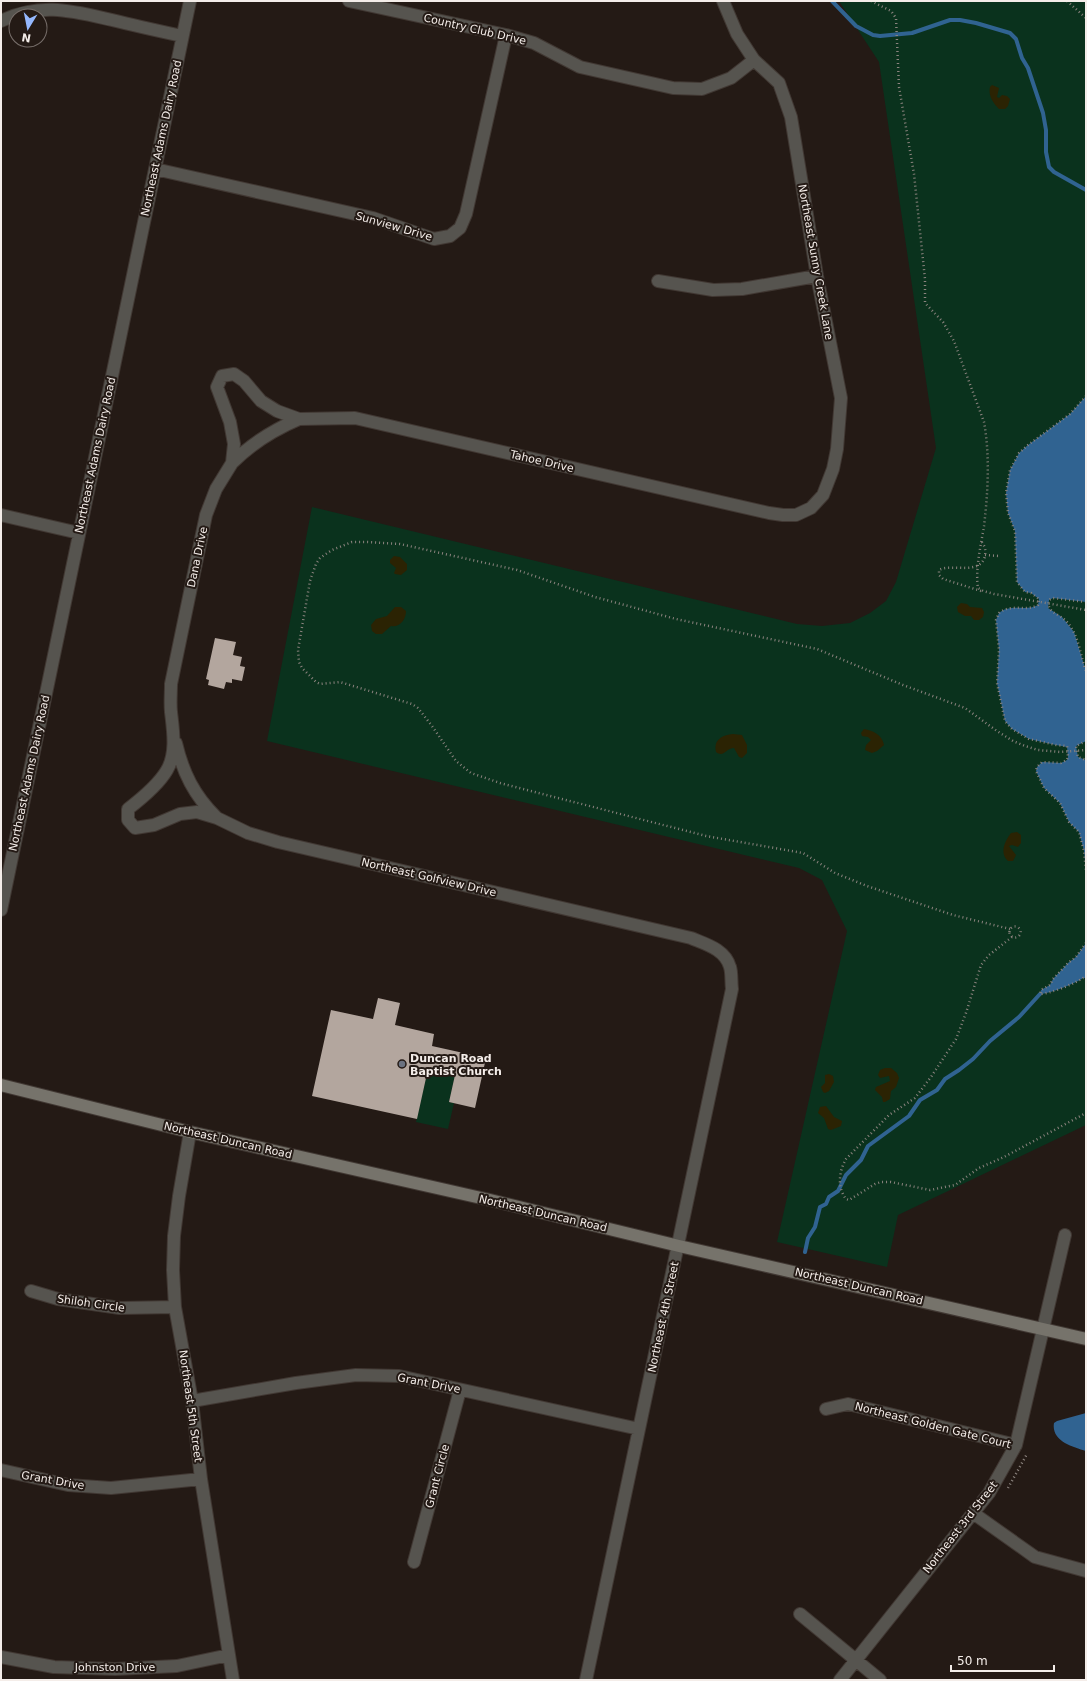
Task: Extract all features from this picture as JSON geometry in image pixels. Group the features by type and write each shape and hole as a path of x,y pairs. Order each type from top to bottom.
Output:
{"street":[{"name":"Northeast Adams Dairy Road","path":"1,910 190,1"},
{"name":"Country Club Drive","path":"349,1 506,35 534,43 580,67 673,88 702,89 731,78 754,60"},
{"name":"Northeast Sunny Creek Lane","path":"723,1 737,34 754,60 779,82 791,117 817,276 841,398 837,449 833,469 823,495 811,508 796,515 783,515"},
{"path":"1,21 13,16 40,9 67,10 182,36"},
{"name":"Sunview Drive","path":"154,169 373,218 434,239 450,236 460,228 466,214 506,35"},
{"path":"658,281 713,290 742,289 817,276"},
{"name":"Tahoe Drive","path":"218,391 217,387 222,376 234,374 244,382 261,401 277,411 299,419 355,418 783,515"},
{"name":"Dana Drive","path":"135,828 128,820 128,810 151,790 167,770 173,753 171,684 206,515 216,490 232,463 234,444 232,432 230,422 218,391"},
{"name":"Tahoe Drive","path":"232,463 243,452 263,437 299,419"},
{"path":"1,515 79,533"},
{"name":"Dana Drive","path":"173,730 182,767 195,793 217,818"},
{"name":"Northeast Golfview Drive","path":"135,828 154,825 180,814 197,812 217,818 248,834 278,842 690,938 714,948 724,956"},
{"name":"Northeast 4th Street","path":"586,1680 679,1246 732,989 730,966 724,956"},
{"name":"Northeast Duncan Road","path":"1,1085 190,1132 490,1200 679,1246 1086,1339"},
{"name":"Northeast 5th Street","path":"190,1132 174,1236 173,1270 175,1307 192,1401 201,1480 233,1680"},
{"name":"Northeast 3rd Street","path":"840,1680 989,1493 1016,1445 1065,1235"},
{"name":"Shiloh Circle","path":"31,1291 58,1299 114,1308 175,1307"},
{"name":"Grant Drive","path":"192,1401 296,1383 356,1375 399,1376 639,1428"},
{"name":"Grant Circle","path":"414,1562 460,1390"},
{"name":"Northeast Golden Gate Court","path":"826,1409 848,1404 1016,1445"},
{"name":"Grant Drive","path":"1,1470 68,1485 111,1488 201,1480"},
{"path":"973,1513 1034,1557 1086,1571"},
{"path":"800,1614 880,1680"},
{"name":"Johnston Drive","path":"1,1657 54,1667 115,1668 177,1666 229,1655"}],"path":[{"path":"871,1 891,11 896,18 899,87 914,174 925,279 924,302 943,322 954,341 984,422 986,432 988,487 978,566 978,588 983,591"},
{"path":"1067,1 1086,18"},
{"path":"1039,603 1038,598 1031,593 1025,592 1017,582 1016,531 1008,513 1007,479 1011,466 1019,453 1070,414 1086,396"},
{"path":"982,541 985,555 984,559 978,566 944,568 939,570 939,575 949,582 983,591 1039,603 1086,610"},
{"path":"1086,750 1068,752 1038,750 1025,746 1002,735 965,708 890,680 817,650 676,620 595,597 503,566 400,544 352,542 332,550 320,558 312,573 298,650 299,662 305,672 320,684 340,682 412,704 432,726 456,761 471,773 500,783 706,836 803,853 835,873 868,886 953,915 1010,929 1016,927 1020,931 1017,937 1012,937 989,955 981,964 966,1013 956,1039 931,1077 914,1098 889,1115 846,1159 839,1179 842,1194 846,1199 849,1200 875,1184 886,1182 930,1190 955,1185 979,1168 1004,1157 1086,1113"},
{"path":"985,555 999,556"},
{"path":"1086,602 1053,598 1049,600 1048,604 1048,608 1062,617 1072,628 1086,671"},
{"path":"1039,603 1038,606 1032,608 1008,608 999,613 996,620 999,650 997,684 1005,721 1012,730 1034,741 1067,746 1068,759 1064,762 1042,762 1037,767 1036,771 1044,788 1060,803 1070,822 1079,832 1084,851 1086,871"},
{"path":"1086,741 1076,746 1078,757 1086,760"},
{"path":"1010,929 1009,933 1012,937"},
{"path":"1086,944 1076,957 1068,962 1053,979 1050,985 1041,990 1040,994 1050,993 1053,990 1086,978"}],"green space":[{"path":"839,1 1086,1 1086,1125 898,1215 887,1267 777,1242 847,931 822,880 799,868 267,741 312,507 797,624 822,626 850,623 870,613 886,601 896,582 936,448 879,62"},
{"path":"428,1069 455,1075 449,1102 454,1103 448,1129 416,1122"}],"sand":[{"path":"992,85 999,88 997,97 999,98 1002,95 1007,96 1010,99 1008,106 1005,109 999,109 993,102 990,96 990,87"},
{"path":"394,556 400,557 407,564 407,570 401,575 394,573 396,568 390,563 390,560"},
{"path":"961,603 967,604 970,607 982,608 984,612 983,617 979,620 974,620 971,616 965,616 958,612 957,607"},
{"path":"395,607 401,607 406,611 402,623 397,626 391,626 382,634 376,634 372,631 371,625 376,619 387,616"},
{"path":"864,729 874,732 879,736 884,745 872,753 865,750 866,745 871,740 868,737 862,736 861,733"},
{"path":"733,734 742,735 747,745 747,753 742,758 739,757 734,748 731,748 721,754 716,752 715,748 717,741 722,737"},
{"path":"1017,832 1021,835 1021,843 1018,847 1012,845 1009,846 1016,855 1013,861 1008,861 1005,858 1003,851 1004,847 1011,833"},
{"path":"891,1068 897,1073 899,1078 896,1087 891,1091 890,1099 883,1102 882,1097 875,1090 876,1087 890,1081 889,1076 880,1078 878,1075 880,1070"},
{"path":"829,1074 833,1076 834,1082 829,1091 825,1093 821,1087 825,1083 825,1075"},
{"path":"826,1106 834,1117 842,1121 841,1126 831,1130 828,1129 824,1118 818,1113 820,1107"}],"water":[{"path":"1086,396 1086,602 1053,598 1049,600 1048,608 1062,617 1074,632 1086,671 1086,741 1076,746 1078,757 1086,760 1086,871 1084,851 1079,832 1069,822 1060,803 1044,788 1036,771 1037,767 1042,762 1061,763 1067,760 1067,747 1029,739 1012,729 1005,721 997,683 999,650 996,620 999,613 1004,610 1033,607 1038,605 1039,599 1031,593 1025,592 1017,582 1015,531 1008,513 1006,493 1010,470 1019,453 1070,414"},
{"path":"1086,943 1086,978 1055,991 1040,994 1041,990 1050,985 1053,979 1076,957"},
{"path":"1086,1413 1086,1451 1069,1445 1059,1439 1054,1429 1054,1423"}],"building":[{"path":"215,638 236,642 233,655 242,657 240,666 245,667 242,681 232,679 232,683 226,682 224,689 208,685 209,680 206,679"},
{"name":"Duncan Road Baptist Church","path":"378,998 400,1003 395,1025 434,1034 432,1046 486,1058 475,1108 449,1102 455,1075 428,1069 417,1119 312,1096 331,1010 373,1019"}],"waterway":[{"path":"832,1 856,26 873,35 880,36 912,33 950,20 976,23 1010,33 1016,39 1022,58 1028,68 1043,113 1046,130 1046,152 1049,167 1054,172 1086,190"},
{"path":"805,1252 808,1238 815,1227 820,1207 826,1204 829,1197 838,1191 846,1175 861,1160 868,1146 909,1116 920,1100 937,1090 945,1079 973,1059 990,1041 1019,1017 1040,994"}],"place":[{"name":"Duncan Road Baptist Church","path":"402,1064"}]}
